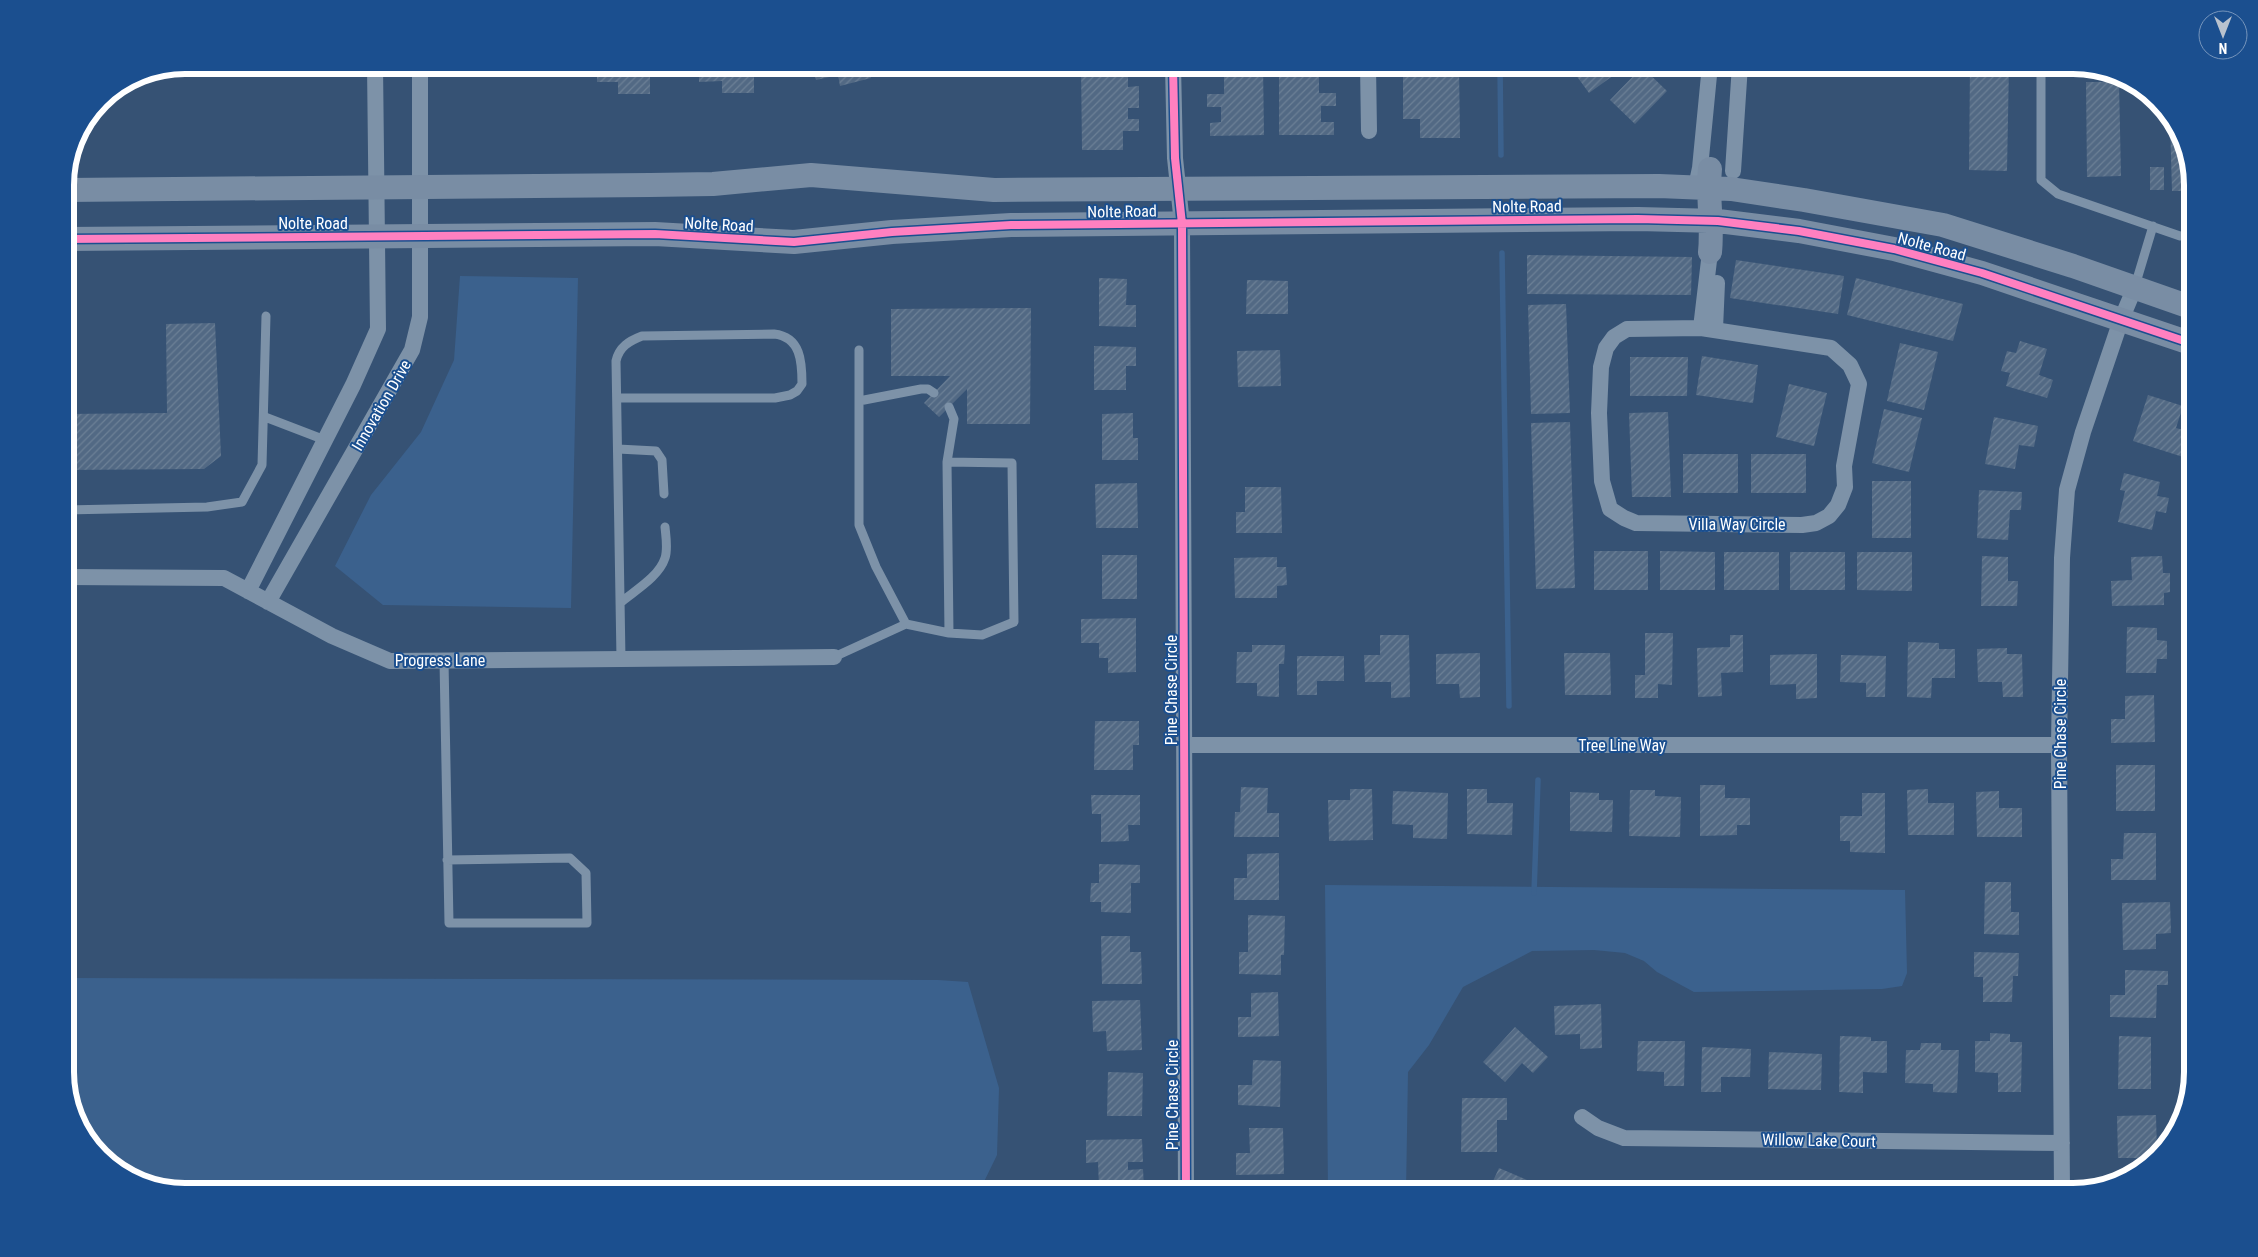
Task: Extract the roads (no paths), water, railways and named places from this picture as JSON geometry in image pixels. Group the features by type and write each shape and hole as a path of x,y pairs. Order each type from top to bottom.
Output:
{"street":[{"name":"Innovation Drive","path":"248,591 353,385 378,329 375,74"},
{"name":"Innovation Drive","path":"268,602 412,350 420,317 418,236 420,74"},
{"name":"Pine Chase Circle","path":"1173,74 1175,158 1182,224 1186,1183"},
{"path":"1368,74 1369,131"},
{"path":"1709,74 1700,168 1714,189"},
{"path":"1708,328 1714,252 1714,189 1720,74"},
{"path":"1738,74 1714,189 1716,210 1730,206 1753,205 1854,220 1876,212"},
{"name":"Nolte Road","path":"74,190 713,184 810,175 994,190 1659,186 1714,189 1876,212 1943,226 2135,287 2184,305"},
{"name":"Nolte Road","path":"74,239 655,234 794,242 892,232 1011,226 1552,220 1714,189"},
{"name":"Nolte Road","path":"1714,189 1745,224 1798,231 1894,249 1982,273 2184,341"},
{"path":"1714,252 1726,239 1745,224"},
{"name":"Pine Chase Circle","path":"2062,1183 2059,745 2062,558 2067,490 2121,320 2135,287"},
{"name":"Villa Way Circle","path":"1708,328 1831,348 1850,365 1859,384 1844,466 1845,488 1838,505 1829,516 1816,523 1802,525 1636,523 1610,509 1604,495 1602,481 1600,423 1601,367 1606,348 1614,337 1627,329 1708,328"},
{"name":"Progress Lane","path":"74,578 224,578 332,636 390,661 834,657"},
{"name":"Tree Line Way","path":"1185,745 2059,745"},
{"name":"Willow Lake Court","path":"1582,1116 1598,1128 1624,1138 2062,1142"}],"lane":[{"path":"2041,74 2041,180 2058,194 2180,236 2184,236"},
{"path":"2135,287 2153,226"},
{"path":"74,510 207,507 242,502 262,465 265,416 266,316"},
{"path":"617,398 763,399 790,395 797,391 802,384 800,352 788,338 774,334 642,336 626,343 618,354 617,398 621,659"},
{"path":"859,350 859,525 876,567 906,624"},
{"path":"859,401 921,389 928,389 934,393"},
{"path":"949,406 954,419 947,462 949,633"},
{"path":"265,416 325,440"},
{"path":"618,449 656,451 662,464 664,494"},
{"path":"834,657 906,624 949,633 982,635 1014,622 1012,463 947,462"},
{"path":"620,603 656,572 663,563 666,552 665,527"},
{"path":"444,661 447,860 449,923 587,923 586,873 570,858 447,860"}],"water":[{"path":"460,276 578,278 571,608 383,605 335,566 371,495 421,432 454,360"},
{"path":"1325,885 1905,890 1907,973 1902,986 1882,989 1694,992 1657,972 1644,961 1625,953 1594,950 1532,951 1463,987 1429,1045 1408,1072 1406,1183 1328,1183"},
{"path":"74,978 938,980 968,982 999,1088 997,1155 983,1183 170,1182 142,1175 123,1165 101,1145 85,1121 76,1094 74,1080"}],"waterway":[{"path":"1500,74 1501,155"},
{"path":"1502,253 1509,706"},
{"path":"1534,893 1538,780"}]}
